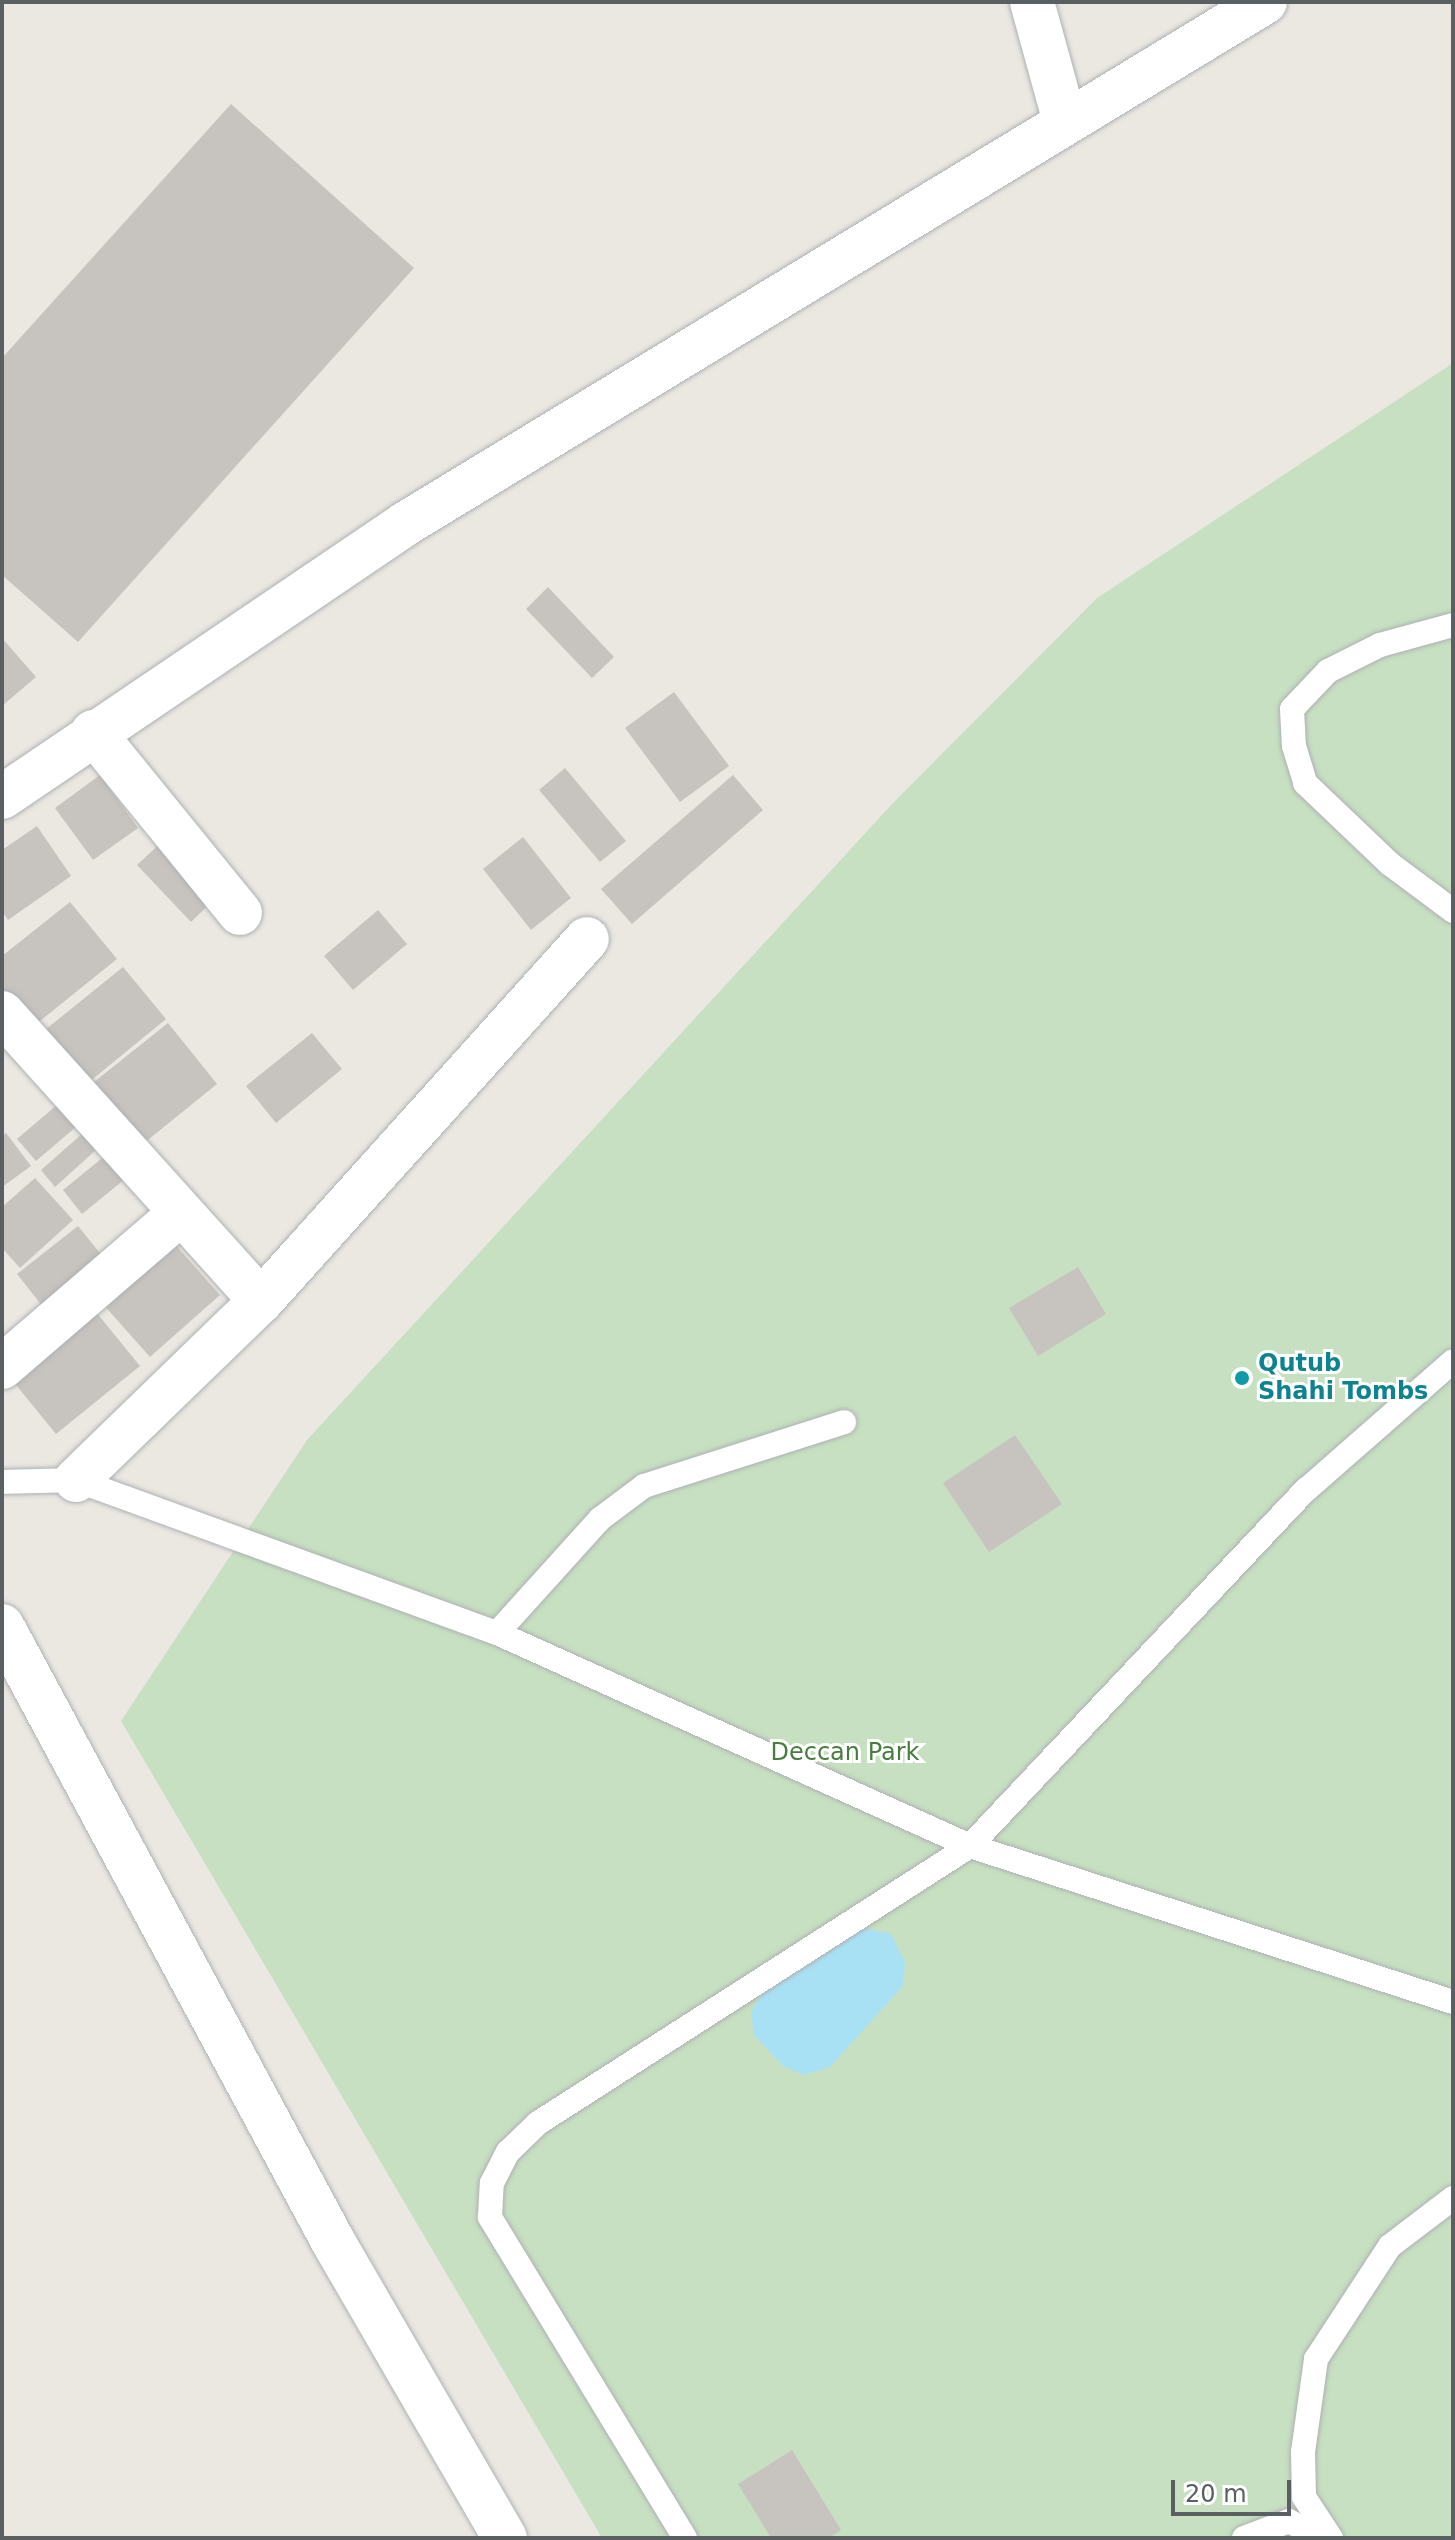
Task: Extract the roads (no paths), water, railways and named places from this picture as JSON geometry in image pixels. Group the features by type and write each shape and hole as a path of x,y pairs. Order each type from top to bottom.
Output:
{"street":[{"path":"1032,2 1065,122"},
{"path":"2,797 93,732 405,524 1265,2"},
{"path":"93,732 240,913"},
{"path":"76,1480 261,1301 587,939"},
{"path":"2,1013 261,1301"},
{"path":"2,1367 180,1214"},
{"path":"2,1626 334,2243 505,2538"}],"lane":[{"path":"1453,625 1380,645 1328,671 1292,709 1294,746 1305,783 1390,864 1453,911"},
{"path":"685,2538 490,2217 492,2183 508,2152 538,2123 970,1846 1307,1489 1453,1361"},
{"path":"497,1633 600,1519 644,1486 844,1422"},
{"path":"2,1482 76,1480 497,1633 970,1846 1453,2002"},
{"path":"1331,2538 1304,2497 1303,2452 1316,2359 1390,2246 1453,2198"},
{"path":"1244,2538 1289,2521 1321,2538"}],"water":[{"path":"854,1926 891,1934 905,1962 903,1986 830,2067 804,2075 783,2066 754,2035 751,2012 764,1990"}],"place":[{"name":"Qutub Shahi Tombs","path":"1242,1378"}],"park label":[{"name":"Deccan Park","path":"845,1753"}]}
